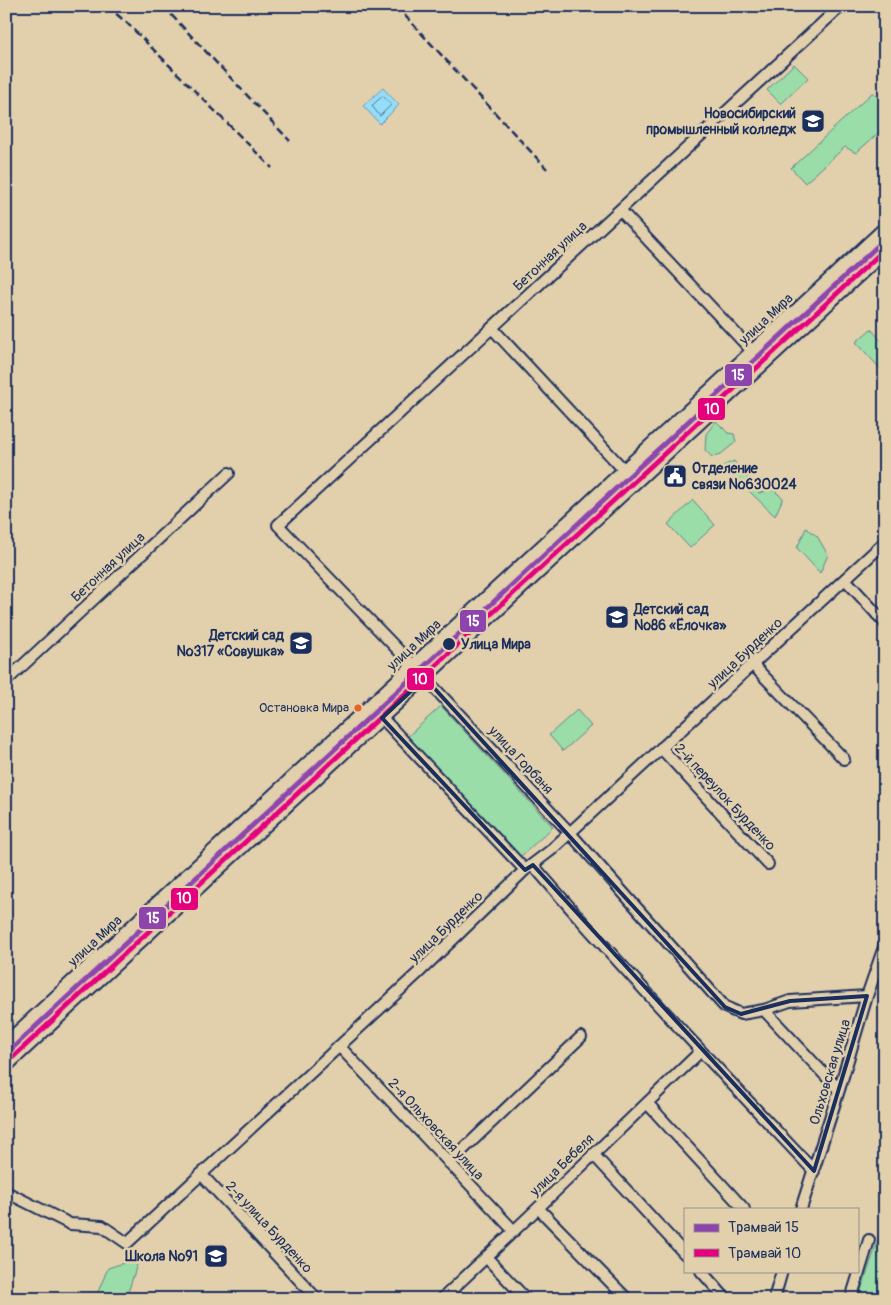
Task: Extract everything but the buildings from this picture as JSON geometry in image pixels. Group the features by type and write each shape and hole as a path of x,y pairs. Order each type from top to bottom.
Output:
{"street":[{"name":"Бетонная улица","path":"278,525 841,6"},
{"path":"620,210 752,351"},
{"name":"улица Мира","path":"6,1042 885,228"},
{"path":"6,1067 885,252"},
{"path":"492,328 624,470"},
{"name":"Бетонная улица","path":"6,681 229,473"},
{"name":"улица Горбаня","path":"278,525 413,665 570,833 725,1006 741,1014 764,1010"},
{"name":"улица Бурденко","path":"6,1192 70,1224 102,1226 127,1243 529,868 570,833 885,542"},
{"path":"844,580 885,623"},
{"path":"752,664 844,759"},
{"path":"382,718 529,868 561,898 814,1171"},
{"name":"2-й переулок Бурденко","path":"661,748 768,864"},
{"name":"Ольховская улица","path":"802,1208 867,996 885,944"},
{"path":"839,1090 764,1010 790,1001 867,996"},
{"path":"449,1163 581,1037"},
{"name":"2-я Ольховская улица","path":"340,1046 514,1230"},
{"name":"улица Бебеля","path":"442,1299 701,1051"},
{"path":"646,1103 743,1208"},
{"path":"593,1154 684,1253"},
{"name":"2-я улица Бурденко","path":"201,1174 317,1299"},
{"path":"538,1208 627,1299"},
{"path":"859,1267 869,1240"},
{"path":"486,1257 526,1299"},
{"path":"702,1272 726,1299"},
{"path":"774,1299 782,1272"},
{"path":"851,1299 858,1272"}],"highlighted area":[{"path":"425,678 725,1007 741,1014 790,1001 867,996 814,1171 533,865 525,870 382,718"}],"green space":[{"path":"794,64 808,78 781,104 767,90"},
{"path":"873,92 883,103 885,102 885,127 856,153 845,147 805,183 791,168"},
{"path":"871,329 885,345 885,374 856,342"},
{"path":"716,421 728,433 734,434 736,442 721,454 712,457 705,450 706,434"},
{"path":"734,461 759,493 772,489 783,498 775,516 723,466"},
{"path":"693,500 715,525 690,548 668,524"},
{"path":"806,528 817,536 828,555 820,573 797,548"},
{"path":"441,706 553,827 519,858 406,738"},
{"path":"577,710 591,726 563,751 549,735"},
{"path":"885,1220 885,1299 858,1299"},
{"path":"139,1258 126,1299 95,1299 108,1268"}],"water":[{"path":"383,88 399,105 380,124 363,106"}],"railway":[{"path":"107,6 127,23 272,168"},
{"path":"163,6 290,141"},
{"path":"396,6 547,169"}],"tram line":[{"name":"15","path":"6,1054 885,239"},
{"name":"10","path":"11,1059 885,249"}],"place":[{"name":"Новосибирский промышленный колледж","path":"813,121"},
{"name":"Отделение связи №630024","path":"675,476"},
{"name":"Детский сад №86 «Ёлочка»","path":"617,617"},
{"name":"Детский сад №317 «Совушка»","path":"301,643"},
{"name":"Улица Мира","path":"449,644"},
{"name":"Остановка Мира","path":"358,708"},
{"name":"Школа №91","path":"216,1256"}]}
